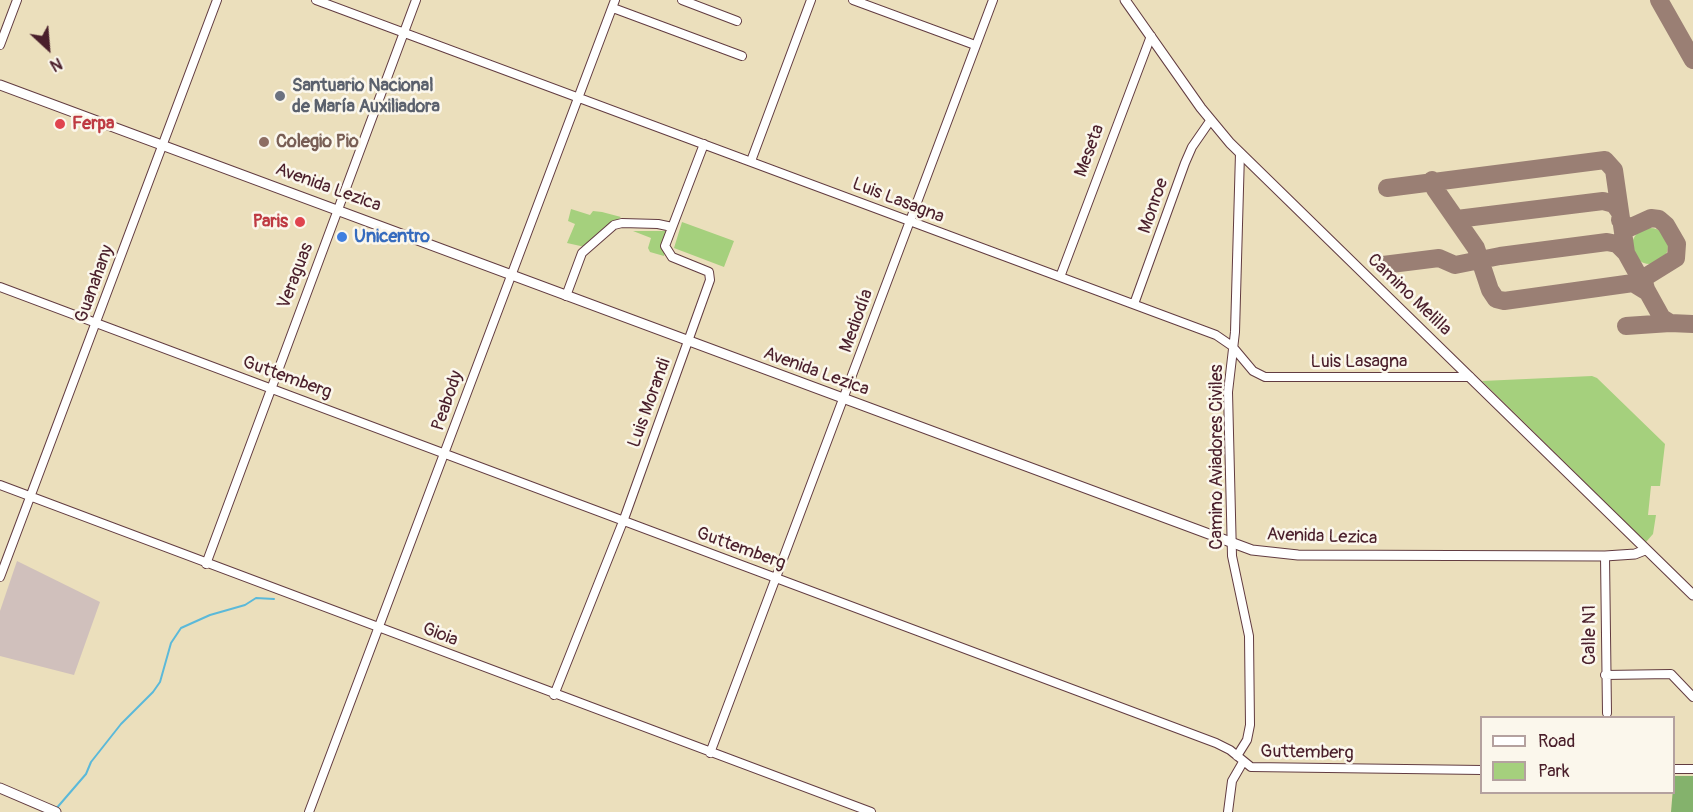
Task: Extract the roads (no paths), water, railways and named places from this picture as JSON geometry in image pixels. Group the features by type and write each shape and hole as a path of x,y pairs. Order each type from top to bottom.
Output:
{"street":[{"path":"0,45 17,0"},
{"name":"Guanahany","path":"0,577 217,0"},
{"name":"Luis Lasagna","path":"316,0 1216,335 1232,346 1253,371 1265,377 1470,377"},
{"name":"Veraguas","path":"206,564 416,0"},
{"path":"682,0 737,21"},
{"path":"751,161 811,0"},
{"path":"853,0 975,45"},
{"name":"Mediodía","path":"710,753 993,0"},
{"name":"Camino Melilla","path":"1125,0 1210,121 1240,153 1693,595"},
{"path":"614,4 742,56"},
{"name":"Peabody","path":"309,812 614,4"},
{"name":"Meseta","path":"1060,277 1151,36"},
{"name":"Avenida Lezica","path":"0,85 1233,545 1252,550 1298,555 1605,556 1635,554 1645,550"},
{"name":"Monroe","path":"1134,304 1185,163 1192,147 1210,121"},
{"name":"Luis Morandi","path":"554,694 624,519 711,275 709,272 668,254 665,246 704,144"},
{"name":"Camino Aviadores Civiles","path":"1228,812 1232,781 1250,725 1249,636 1235,576 1228,392 1235,332 1240,153"},
{"path":"566,296 583,252 614,225 622,223 658,224 672,227"},
{"name":"Guttemberg","path":"0,287 624,519 777,579 1216,743 1257,769 1480,770"},
{"name":"Gioia","path":"0,485 871,812"},
{"name":"Calle N1","path":"1605,556 1607,713"},
{"path":"1605,675 1671,674 1693,697"},
{"path":"1675,770 1693,769"},
{"path":"0,788 52,810"}],"waterway":[{"path":"55,810 86,774 91,762 121,724 160,682 171,643 181,628 210,615 245,605 256,598 274,599"}],"place":[{"name":"Santuario Nacional de María Auxiliadora","path":"280,96"},
{"name":"Ferpa","path":"60,124"},
{"name":"Colegio Pio","path":"264,142"},
{"name":"Paris","path":"300,222"},
{"name":"Unicentro","path":"342,237"}]}
